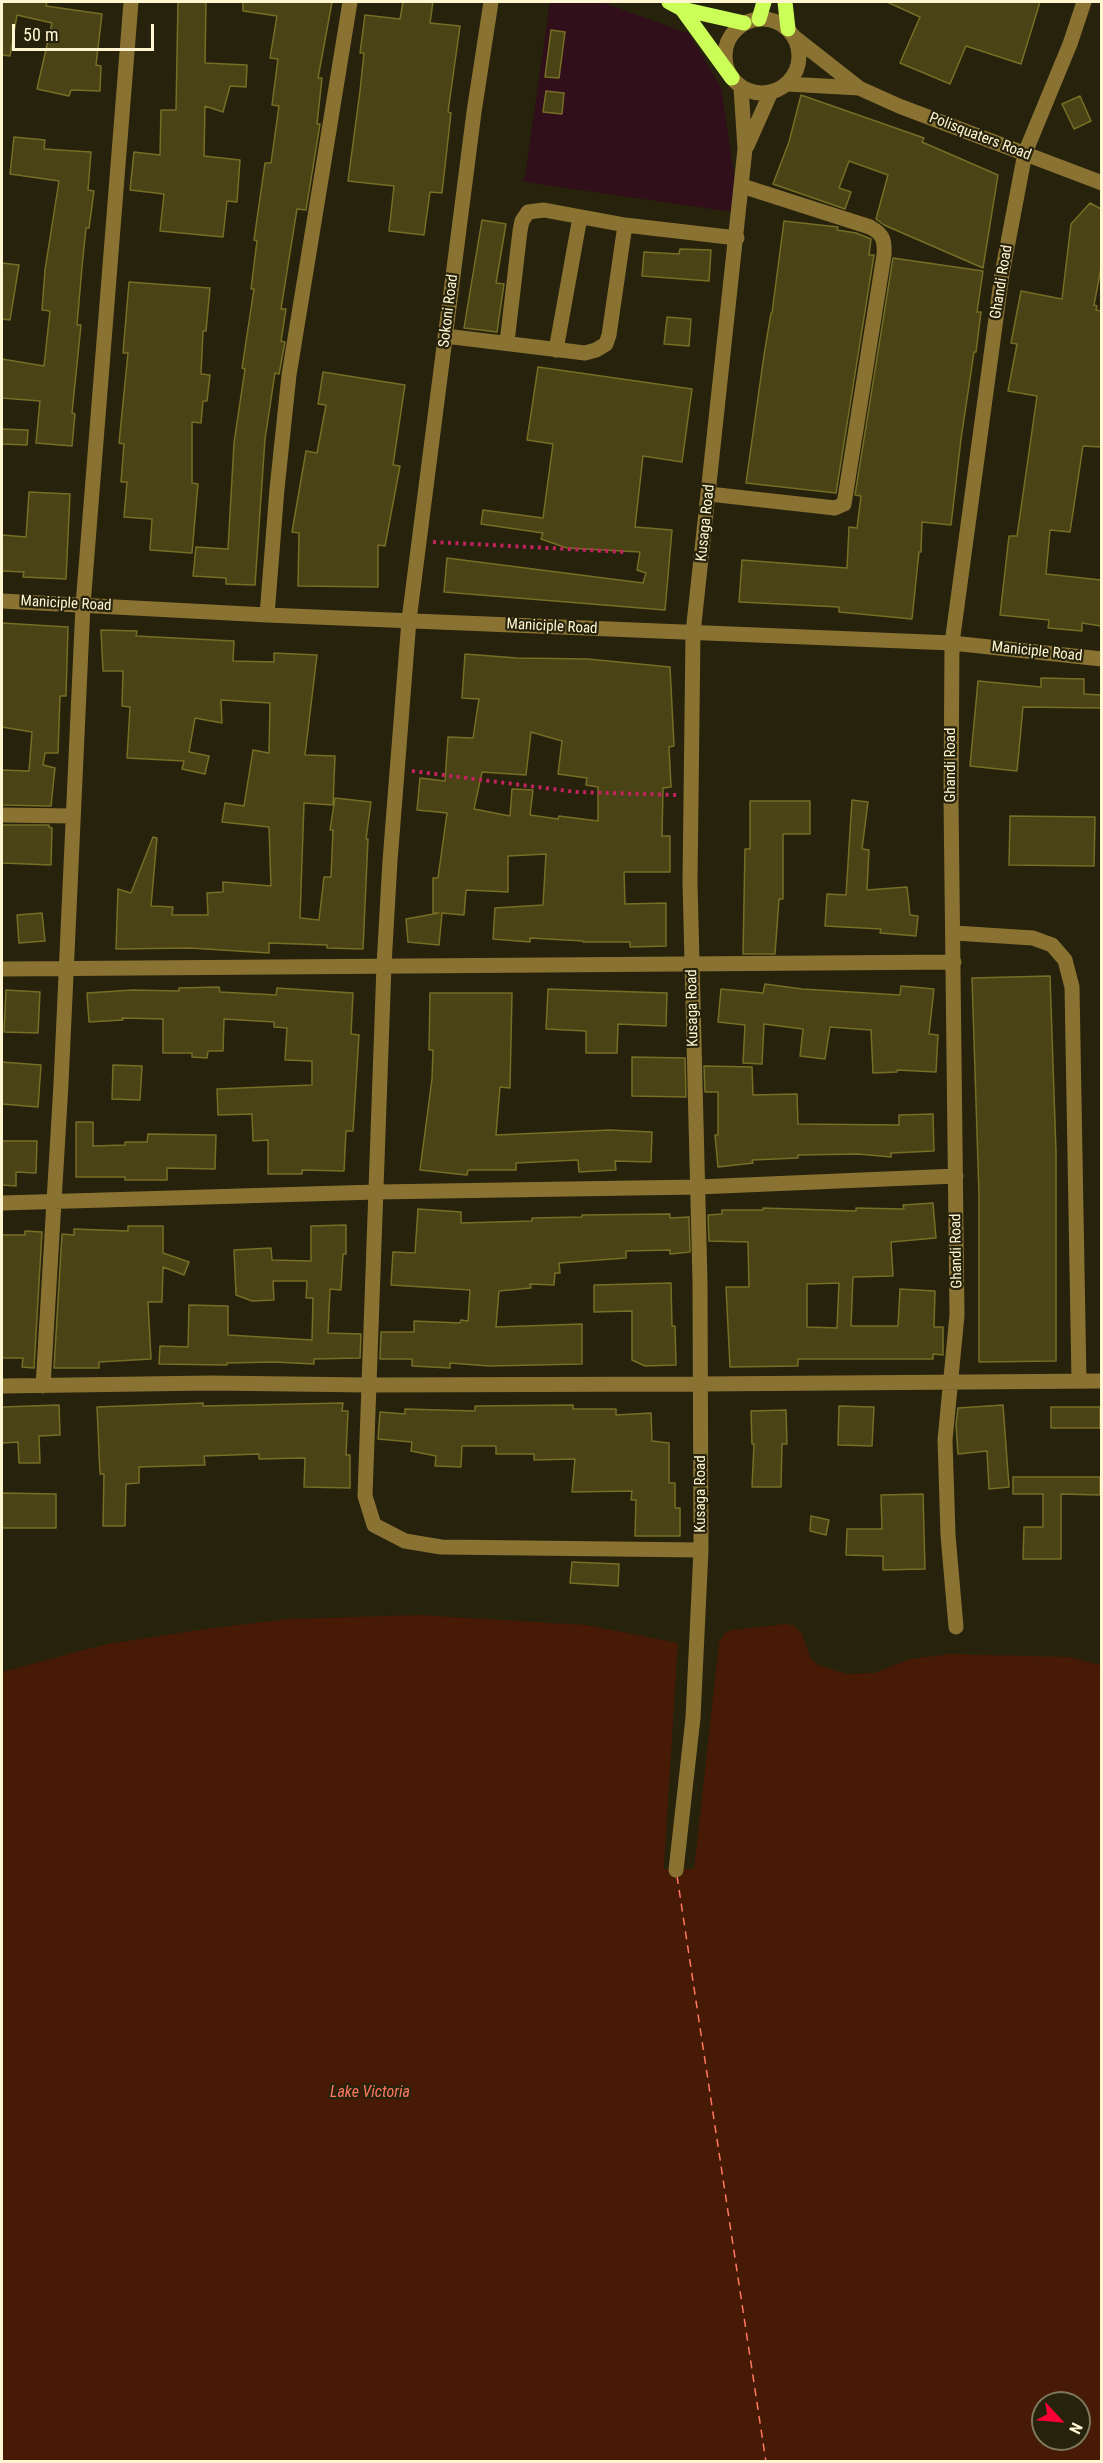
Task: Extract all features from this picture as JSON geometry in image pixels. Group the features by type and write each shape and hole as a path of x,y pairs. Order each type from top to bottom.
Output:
{"main road":[{"path":"676,5 752,21 764,2"},
{"path":"785,2 791,33"},
{"path":"676,5 737,83"}],"street":[{"path":"43,1386 52,1201 61,1084 83,605 131,2"},
{"path":"267,615 289,375 350,2"},
{"name":"Sokoni Road","path":"491,2 474,112 417,541 409,620 384,964 365,1496 374,1525 405,1541 441,1547 701,1550"},
{"name":"Ghandi Road","path":"956,1627 948,1535 945,1451 957,1315 951,799 952,643 1002,274 1025,153 1070,44 1084,2"},
{"path":"745,149 737,83 726,67 725,54 728,42 735,31 752,21 779,23 859,88"},
{"path":"787,84 798,67 798,46 791,33"},
{"path":"737,83 756,93 771,92 787,84 859,88"},
{"name":"Polisquaters Road","path":"859,88 899,106 1101,183"},
{"path":"745,149 771,92"},
{"name":"Kusaga Road","path":"676,1870 693,1718 701,1550 701,1384 690,796 693,633 745,149"},
{"path":"709,494 835,508 844,504 884,255 885,242 881,233 870,227 742,186"},
{"path":"507,342 522,221 528,212 536,209 626,225 737,238"},
{"path":"556,350 580,217"},
{"path":"445,336 585,353 606,344 626,225"},
{"name":"Maniciple Road","path":"2,601 267,615 952,643 1101,659"},
{"path":"2,815 72,816"},
{"path":"954,933 1033,938 1052,945 1065,960 1072,987 1079,1381"},
{"path":"2,969 384,964 692,965 954,962"},
{"path":"2,1203 376,1192 698,1187 956,1176"},
{"path":"2,1386 211,1383 369,1385 1101,1381"}],"path":[{"path":"417,541 626,552"},
{"path":"397,769 576,792 690,796"}],"shaded area":[{"path":"550,2 602,2 689,34 721,88 740,213 524,182"}],"water":[{"name":"Lake Victoria","path":"418,1615 586,1625 678,1643 664,1869 694,1868 719,1642 725,1633 732,1630 787,1624 794,1626 802,1634 810,1657 818,1665 847,1674 874,1673 911,1659 949,1654 1068,1657 1101,1665 1101,2461 2,2461 2,1672 107,1644 288,1619"}],"pier":[{"path":"716,1642 719,1642 694,1869 664,1869 678,1643 681,1643 667,1866 676,1867 691,1866"}],"building":[{"path":"2,2 47,2 46,6 102,14 96,65 101,66 100,91 71,90 69,96 37,89 52,23 17,15 10,56 2,55"},
{"path":"178,2 206,2 205,63 247,65 246,87 230,86 223,112 205,106 204,156 240,160 237,202 227,201 223,237 160,231 164,194 130,190 134,152 160,155 161,110 176,110"},
{"path":"243,2 332,2 318,78 322,78 317,124 320,124 306,210 297,209 281,309 286,309 281,341 285,342 279,374 275,373 265,439 255,585 226,584 226,578 193,576 196,547 228,549 234,443 254,289 251,289 257,241 254,240 265,163 271,163 279,106 272,105 278,59 270,58 277,16 243,11"},
{"path":"403,2 433,2 430,23 460,26 448,112 451,113 442,193 430,192 424,235 389,231 394,186 348,181 364,53 360,53 365,15 400,19"},
{"path":"887,2 1040,2 1021,64 966,46 950,84 900,63 920,17"},
{"path":"551,30 565,32 559,78 545,77"},
{"path":"546,91 564,93 562,114 543,112"},
{"path":"801,95 924,138 922,142 998,175 983,268 884,225 876,219 888,175 849,161 839,188 851,192 845,209 773,184 789,142"},
{"path":"1080,96 1091,121 1074,129 1062,104"},
{"path":"14,137 45,140 44,149 91,152 88,190 94,191 89,228 86,228 82,267 77,325 81,325 72,413 75,414 72,446 36,443 40,401 2,398 2,359 44,366 50,311 42,310 45,270 59,181 10,174"},
{"path":"1090,203 1101,209 1101,268 1094,305 1097,306 1096,310 1101,311 1101,447 1083,446 1070,532 1050,530 1046,574 1101,580 1101,626 1082,623 1082,631 1048,628 1049,620 1000,615 1009,536 1017,536 1037,396 1008,391 1017,344 1011,343 1021,291 1062,299 1071,224"},
{"path":"482,220 506,224 496,283 504,284 497,332 464,328"},
{"path":"784,221 838,227 837,230 856,233 871,239 869,255 874,255 836,493 746,483"},
{"path":"680,249 711,250 709,281 642,276 644,252 679,254"},
{"path":"893,258 983,271 977,312 981,312 976,352 974,352 961,439 951,525 922,522 921,552 919,552 912,619 839,612 839,607 739,602 742,560 847,568 849,527 857,528 861,496 855,495"},
{"path":"2,263 19,265 10,320 2,319"},
{"path":"129,282 210,288 206,331 203,331 201,374 210,375 207,401 203,401 201,423 192,422 192,483 198,484 192,553 150,550 152,519 124,517 127,482 121,482 124,444 119,443 128,353 123,353"},
{"path":"667,317 691,319 689,346 664,344"},
{"path":"538,367 692,389 682,462 643,456 635,527 672,530 665,610 444,592 447,558 643,583 646,573 637,570 640,552 567,548 541,539 543,533 481,524 483,510 543,518 553,444 527,440"},
{"path":"323,372 405,385 393,465 400,466 385,546 378,545 378,587 298,586 299,533 292,532 306,451 317,453 326,405 318,404"},
{"path":"2,429 28,430 27,445 2,444"},
{"path":"29,492 70,494 66,579 23,577 24,572 2,571 2,535 26,537"},
{"path":"2,623 68,627 66,696 60,696 58,753 45,753 43,765 55,768 51,806 2,805 2,770 29,771 32,732 2,727"},
{"path":"101,630 137,631 136,636 234,641 233,661 274,662 274,653 317,655 305,755 335,756 333,805 304,803 300,918 319,920 324,877 331,877 333,830 330,830 335,798 371,802 366,839 368,839 363,949 269,943 269,953 190,948 116,949 118,889 131,893 153,837 157,838 151,906 173,907 172,915 208,915 207,893 223,892 223,882 271,886 269,827 222,822 225,803 244,806 253,750 269,753 270,703 221,700 222,723 195,718 189,752 209,756 205,774 182,769 184,761 127,758 130,707 122,706 123,671 103,671"},
{"path":"465,654 517,658 588,659 670,667 674,746 669,747 671,787 663,788 662,836 670,836 670,872 624,872 625,904 666,903 666,946 630,947 630,942 583,942 530,938 530,942 493,939 495,908 543,905 546,854 508,856 508,892 466,890 464,915 442,913 439,945 408,942 406,919 439,913 433,913 433,878 438,878 447,813 417,810 420,778 445,781 448,737 473,738 479,699 462,698","holes":["531,732 562,741 558,774 587,778 586,785 598,787 598,821 530,815 533,790 512,789 510,816 474,809 482,772 526,775"]},
{"path":"1041,678 1084,679 1084,694 1101,695 1101,708 1023,707 1017,771 970,766 978,681 1041,687"},
{"path":"852,800 868,802 862,849 869,850 867,890 907,887 910,915 918,916 916,936 880,933 881,929 825,926 827,894 846,895"},
{"path":"750,801 810,801 810,834 783,834 783,899 779,899 775,954 743,954 745,849 750,849"},
{"path":"1010,816 1095,817 1094,866 1009,865"},
{"path":"2,825 49,825 52,828 51,865 2,863"},
{"path":"42,913 45,941 19,943 17,915"},
{"path":"1050,976 1056,1152 1056,1361 979,1362 979,1195 972,978"},
{"path":"765,984 802,989 900,995 901,986 934,989 929,1034 938,1035 936,1072 897,1070 897,1072 873,1073 871,1030 830,1027 825,1059 800,1056 803,1029 764,1024 762,1064 743,1063 745,1025 718,1022 721,989 763,993"},
{"path":"219,987 220,992 276,995 277,988 353,993 351,1034 359,1035 353,1131 346,1131 344,1171 302,1170 302,1174 268,1174 268,1140 253,1141 252,1114 218,1115 217,1089 312,1085 312,1061 285,1060 287,1028 274,1027 274,1022 224,1019 223,1051 208,1051 207,1058 192,1057 192,1053 163,1053 163,1019 122,1018 123,1020 89,1022 87,993 133,990 179,991 179,988"},
{"path":"548,989 667,993 666,1026 618,1024 617,1053 586,1053 586,1031 546,1029"},
{"path":"6,990 40,992 38,1033 4,1032"},
{"path":"430,993 512,993 510,1088 500,1087 496,1135 610,1130 652,1132 651,1162 615,1161 616,1170 579,1172 578,1160 516,1163 516,1170 468,1170 467,1175 420,1170 432,1079 433,1050 429,1050"},
{"path":"632,1057 685,1058 686,1097 632,1096"},
{"path":"2,1062 41,1065 38,1107 2,1104"},
{"path":"113,1065 142,1066 140,1100 112,1099"},
{"path":"704,1066 752,1067 753,1095 797,1094 798,1124 899,1125 899,1115 933,1114 934,1151 891,1153 891,1157 858,1154 798,1155 798,1158 752,1160 753,1163 718,1167 715,1135 718,1135 718,1092 705,1092"},
{"path":"76,1122 93,1122 93,1146 147,1142 148,1134 216,1135 215,1169 167,1168 167,1180 76,1177"},
{"path":"2,1141 37,1141 36,1173 16,1172 16,1186 2,1185"},
{"path":"933,1203 936,1238 891,1242 893,1276 853,1277 851,1326 898,1326 900,1289 935,1291 934,1327 943,1327 943,1355 933,1354 933,1359 798,1359 798,1366 730,1367 726,1287 749,1287 748,1242 709,1241 708,1215 722,1214 722,1210 763,1210 763,1208 856,1211 856,1208 904,1209 903,1205","holes":["839,1283 837,1328 807,1327 807,1284"]},
{"path":"418,1209 461,1212 461,1223 532,1221 532,1218 582,1217 582,1215 670,1214 670,1218 689,1217 690,1252 670,1254 670,1250 626,1251 626,1258 559,1263 560,1273 555,1273 554,1285 530,1284 531,1288 499,1291 496,1327 582,1324 582,1364 489,1366 450,1363 450,1368 412,1366 412,1359 380,1359 381,1332 414,1332 414,1321 460,1323 461,1320 468,1321 470,1290 391,1285 393,1252 415,1253"},
{"path":"346,1225 346,1254 343,1254 341,1290 330,1289 328,1333 361,1334 360,1358 314,1359 314,1364 274,1362 227,1363 227,1365 159,1364 160,1346 188,1347 189,1305 228,1306 228,1335 312,1340 313,1298 306,1298 307,1281 273,1281 274,1300 252,1301 236,1295 234,1250 271,1248 272,1260 311,1261 311,1226"},
{"path":"128,1226 163,1226 163,1253 189,1262 184,1275 163,1267 162,1302 148,1302 151,1359 99,1362 99,1368 54,1368 62,1234 74,1235 74,1229 128,1231"},
{"path":"25,1231 42,1232 34,1368 22,1367 23,1358 2,1358 2,1235 25,1235"},
{"path":"671,1283 676,1365 645,1366 632,1360 632,1311 594,1312 594,1285"},
{"path":"203,1403 203,1406 343,1403 342,1411 348,1411 346,1455 350,1455 350,1488 304,1487 305,1458 259,1459 259,1454 204,1456 205,1465 139,1467 139,1483 126,1484 125,1526 103,1526 104,1474 100,1474 97,1407"},
{"path":"59,1405 60,1435 39,1436 40,1463 19,1463 18,1442 2,1443 2,1407"},
{"path":"573,1405 573,1409 616,1409 616,1415 651,1413 652,1441 669,1443 669,1483 675,1483 675,1508 680,1508 680,1536 635,1536 636,1500 631,1500 632,1491 572,1492 575,1459 534,1460 534,1454 496,1454 496,1446 462,1446 461,1467 435,1466 436,1456 411,1451 412,1442 378,1439 380,1412 405,1414 405,1409 475,1411 475,1406"},
{"path":"1003,1405 1009,1487 989,1489 987,1451 958,1454 956,1424 958,1408"},
{"path":"839,1406 874,1407 872,1446 838,1445"},
{"path":"1051,1407 1100,1407 1100,1428 1051,1428"},
{"path":"786,1410 787,1444 782,1444 781,1487 752,1487 754,1444 752,1444 751,1411"},
{"path":"1013,1477 1100,1477 1100,1495 1061,1494 1061,1559 1023,1559 1024,1527 1043,1527 1043,1494 1013,1494"},
{"path":"2,1493 56,1494 56,1528 2,1528"},
{"path":"923,1494 925,1569 883,1570 883,1556 846,1555 847,1529 882,1529 881,1495"},
{"path":"811,1516 829,1520 826,1535 810,1531"},
{"path":"572,1562 619,1564 618,1586 570,1583"}],"ferry route":[{"path":"677,1876 766,2462"}]}
